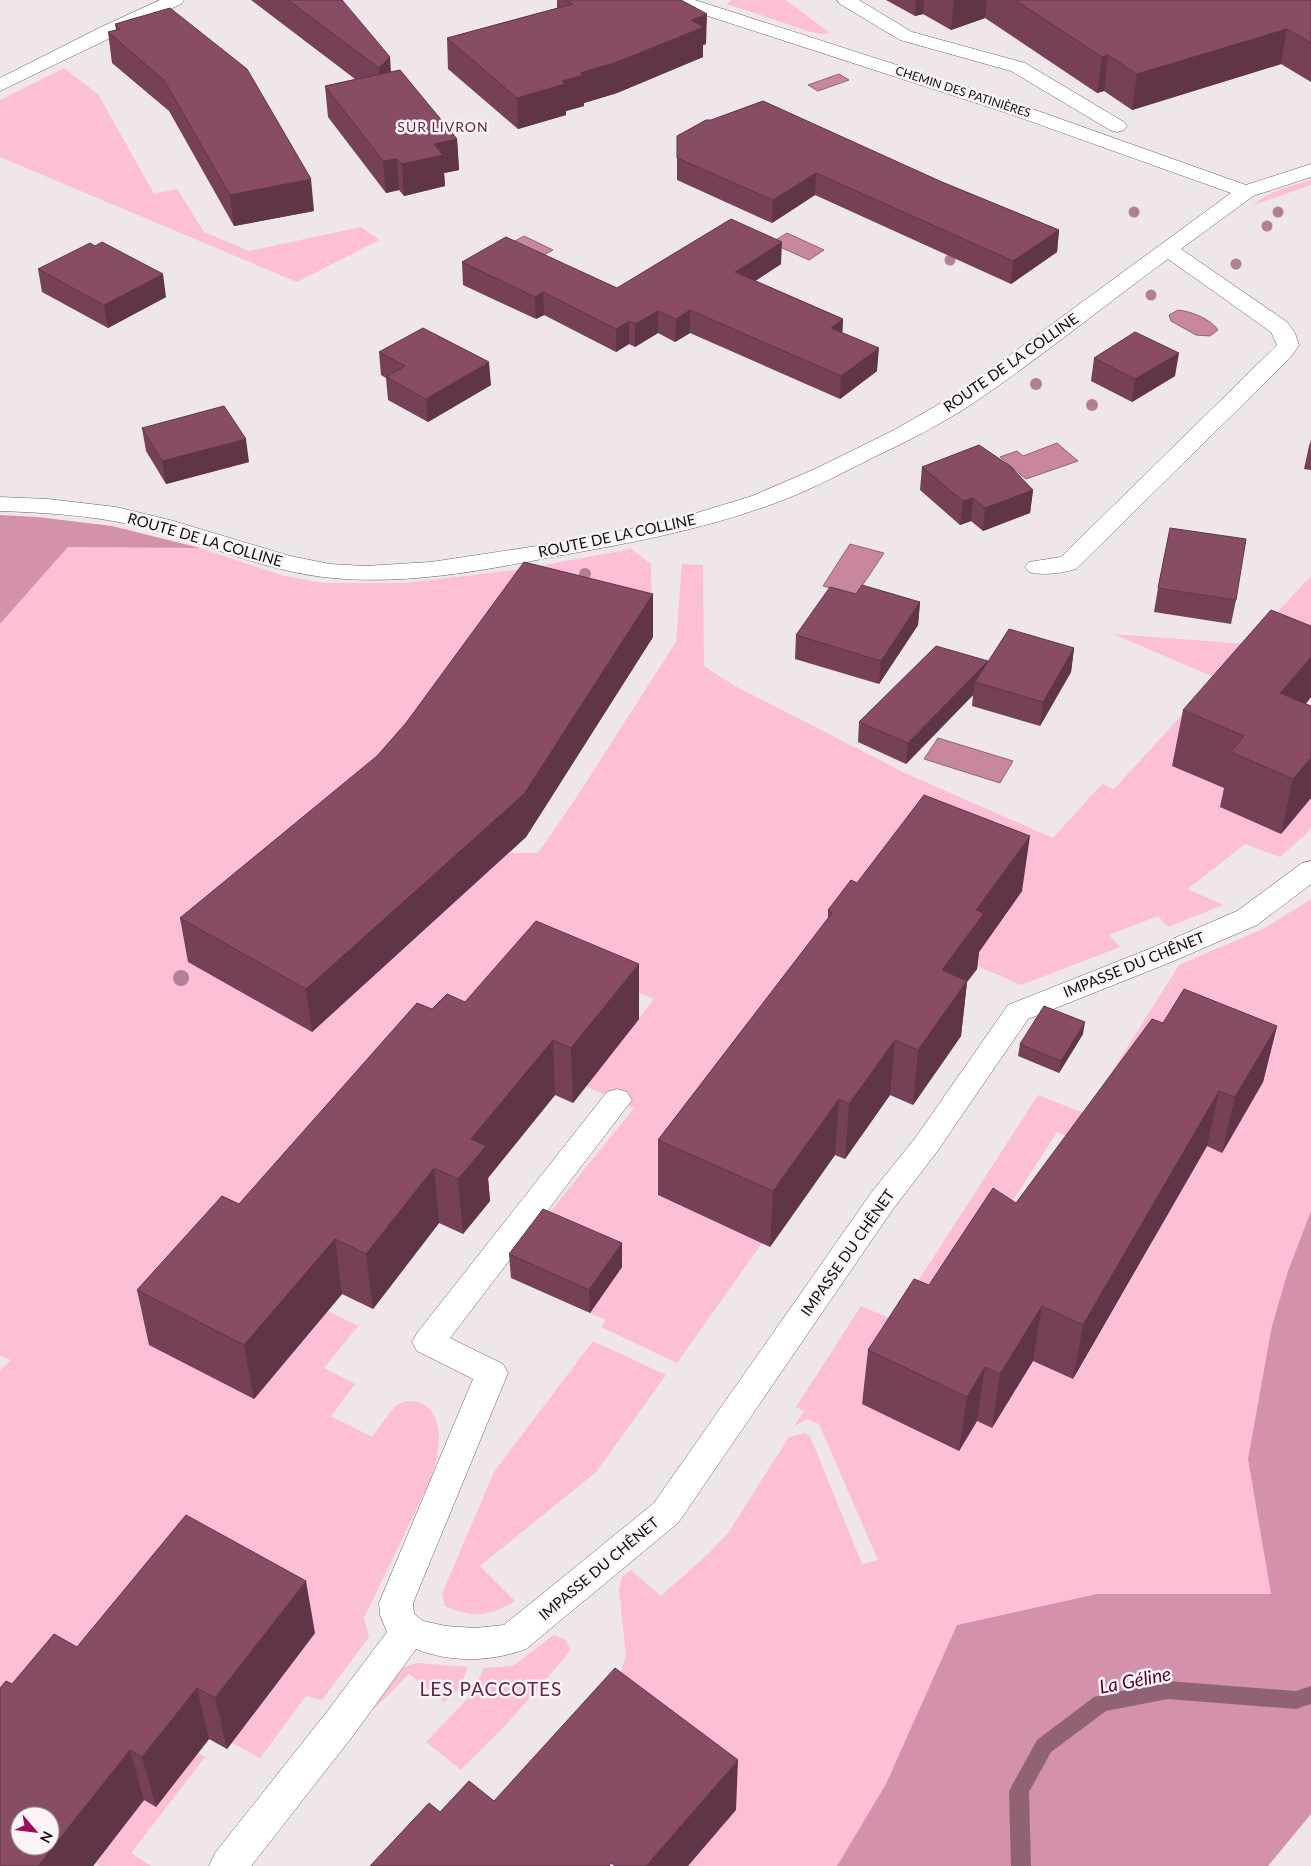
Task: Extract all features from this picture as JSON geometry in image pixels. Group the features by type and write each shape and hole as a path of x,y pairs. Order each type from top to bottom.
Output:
{"street":[{"path":"0,85 174,0"},
{"name":"CHEMIN DES PATINIÈRES","path":"678,0 1017,110 1246,192"},
{"path":"846,0 906,36 1018,67 1117,126"},
{"path":"126,1 151,10"},
{"name":"ROUTE DE LA COLLINE","path":"0,504 48,506 116,514 162,525 286,563 330,571 365,573 431,569 536,554 672,528 760,501 825,474 904,434 966,398 1246,192 1311,170"},
{"path":"1037,567 1068,564 1288,345 1284,333 1279,327 1169,250"},
{"name":"IMPASSE DU CHÊNET","path":"409,1631 435,1641 500,1643 514,1638 666,1513 882,1202 926,1146 1018,1012 1159,956 1247,918 1311,870"},
{"path":"228,1866 339,1725 409,1631 400,1625 396,1616 396,1603 492,1373 428,1342 617,1100"}],"shaded area":[{"path":"732,0 786,0 830,33 811,32 727,4"},
{"path":"64,68 98,94 154,194 177,189 204,232 249,251 361,227 379,240 297,282 0,157 0,100"},
{"path":"839,74 849,80 818,91 808,85"},
{"path":"1311,180 1311,185 1253,205 1273,193"},
{"path":"787,233 824,250 809,260 771,243"},
{"path":"524,236 553,250 535,260 506,246"},
{"path":"1178,310 1200,316 1218,330 1210,336 1196,335 1171,321 1169,315"},
{"path":"1057,443 1078,461 1026,479 1000,457 1017,451 1023,456"},
{"path":"0,515 37,517 112,526 200,548 68,547 0,624"},
{"path":"850,544 884,553 856,595 823,586"},
{"path":"68,547 200,548 284,576 324,583 406,583 523,569 631,549 651,564 653,637 188,961 312,1032 507,853 538,853 576,798 676,642 682,564 703,565 704,666 735,686 905,773 1053,838 1102,784 1114,789 1216,678 1113,634 1247,644 1311,576 1311,669 1233,792 1281,834 1311,798 1311,827 1307,833 1280,857 1245,844 1188,889 1223,905 1168,927 1158,916 1109,935 1120,947 1021,985 971,963 658,1195 762,1243 677,1363 601,1327 606,1320 590,1313 622,1267 537,1228 634,1108 586,1086 654,999 602,978 254,1399 328,1311 358,1326 324,1368 355,1384 331,1416 372,1437 398,1404 412,1401 428,1408 434,1415 438,1425 438,1447 431,1479 364,1618 369,1637 322,1700 306,1696 260,1758 232,1743 315,1633 0,1761 0,1370 11,1360 0,1356 0,624"},
{"path":"938,738 1013,761 1000,783 924,759"},
{"path":"1311,899 1311,1211 1288,1271 1248,1459 1272,1594 1097,1594 886,1784 837,1866 688,1866 620,1674 626,1656 619,1589 622,1577 631,1570 661,1596 708,1554 728,1533 789,1437 805,1433 810,1436 862,1564 878,1560 819,1424 807,1419 794,1426 804,1411 796,1407 861,1306 912,1328 959,1450 977,1421 992,1428 1018,1385 1020,1355 1074,1379 1091,1349 1075,1342 1115,1307 1152,1243 1136,1236 1130,1090 1106,1081 1179,965 1265,928"},
{"path":"1038,1095 1089,1115 1074,1139 1057,1132 952,1295 911,1292"},
{"path":"1311,1211 1311,1814 1268,1866 837,1866 886,1784 957,1625 1097,1594 1271,1594 1248,1459 1272,1326 1288,1271"},
{"path":"593,1341 666,1375 596,1472 480,1566 515,1601 497,1610 481,1614 465,1613 445,1606 442,1594 494,1472"},
{"path":"554,1635 566,1640 570,1650 567,1655 505,1726 461,1770 426,1742 472,1694 484,1668 513,1666"},
{"path":"418,1663 468,1667 460,1687 445,1702 409,1674 374,1709 368,1703 396,1673 403,1668"},
{"path":"198,1753 205,1757 131,1853 151,1866 100,1866 95,1863 144,1800"}],"building":[{"path":"288,0 342,0 390,57 379,68"},
{"path":"566,0 681,0 707,14 691,20 704,27 617,62 580,73 584,75 562,81 565,84 517,98 447,38 573,4"},
{"path":"1015,0 1311,0 1311,43 1287,29 1137,74 1108,55 1102,57"},
{"path":"170,8 247,69 311,179 230,195 164,80 108,32 120,29 115,24"},
{"path":"400,70 457,139 434,144 443,155 402,164 397,159 383,161 325,86"},
{"path":"763,101 942,182 1059,230 1013,261 816,173 773,200 677,158 677,136 706,120 711,120"},
{"path":"731,219 782,242 735,272 843,319 831,328 879,348 841,376 690,310 676,319 658,311 635,324 629,321 616,329 543,292 535,297 462,262 506,237 617,288"},
{"path":"102,242 163,274 104,305 38,269 90,243 95,246"},
{"path":"423,328 489,362 426,399 386,377 405,366 379,352"},
{"path":"1135,332 1179,353 1135,379 1094,358"},
{"path":"224,406 246,439 162,461 142,428"},
{"path":"979,445 1010,466 1033,490 985,508 973,498 963,501 922,467"},
{"path":"1170,528 1246,539 1236,600 1158,588"},
{"path":"524,562 653,594 524,794 306,989 180,918 377,756 406,723"},
{"path":"862,585 920,602 881,661 796,635 830,587 856,594"},
{"path":"1271,610 1311,626 1311,657 1280,693 1311,706 1311,758 1293,779 1231,752 1244,736 1183,710"},
{"path":"1009,629 1074,648 1043,702 975,682"},
{"path":"936,646 988,661 908,743 859,722"},
{"path":"924,795 1030,836 976,910 984,913 942,970 967,981 918,1050 895,1040 849,1104 839,1099 773,1191 658,1140 832,913 828,910 851,880 857,883"},
{"path":"536,921 639,964 571,1048 553,1040 471,1139 486,1146 458,1179 434,1168 366,1254 335,1239 244,1345 137,1290 222,1196 239,1204 417,1003 432,1009 447,994 465,1002"},
{"path":"1184,989 1277,1026 1235,1097 1219,1091 1083,1325 1042,1306 1000,1374 985,1367 967,1397 868,1350 914,1279 929,1285 993,1188 1016,1203 1152,1019 1163,1023"},
{"path":"1044,1006 1085,1022 1061,1061 1020,1044"},
{"path":"543,1209 622,1243 589,1290 509,1254"},
{"path":"186,1515 306,1581 215,1698 197,1688 142,1757 130,1750 60,1838 60,1806 10,1806 10,1856 46,1856 38,1866 0,1866 0,1688 6,1681 12,1684 54,1634 77,1647"},
{"path":"615,1668 738,1760 646,1866 615,1866 611,1863 609,1866 370,1866 429,1803 440,1812 469,1781 494,1801"}],"waterway":[{"name":"La Géline","path":"1021,1866 1019,1791 1044,1746 1101,1703 1168,1690 1296,1700 1311,1695"}],"district":[{"name":"SUR LIVRON","path":"443,127"},
{"name":"LES PACCOTES","path":"491,1689"}]}
